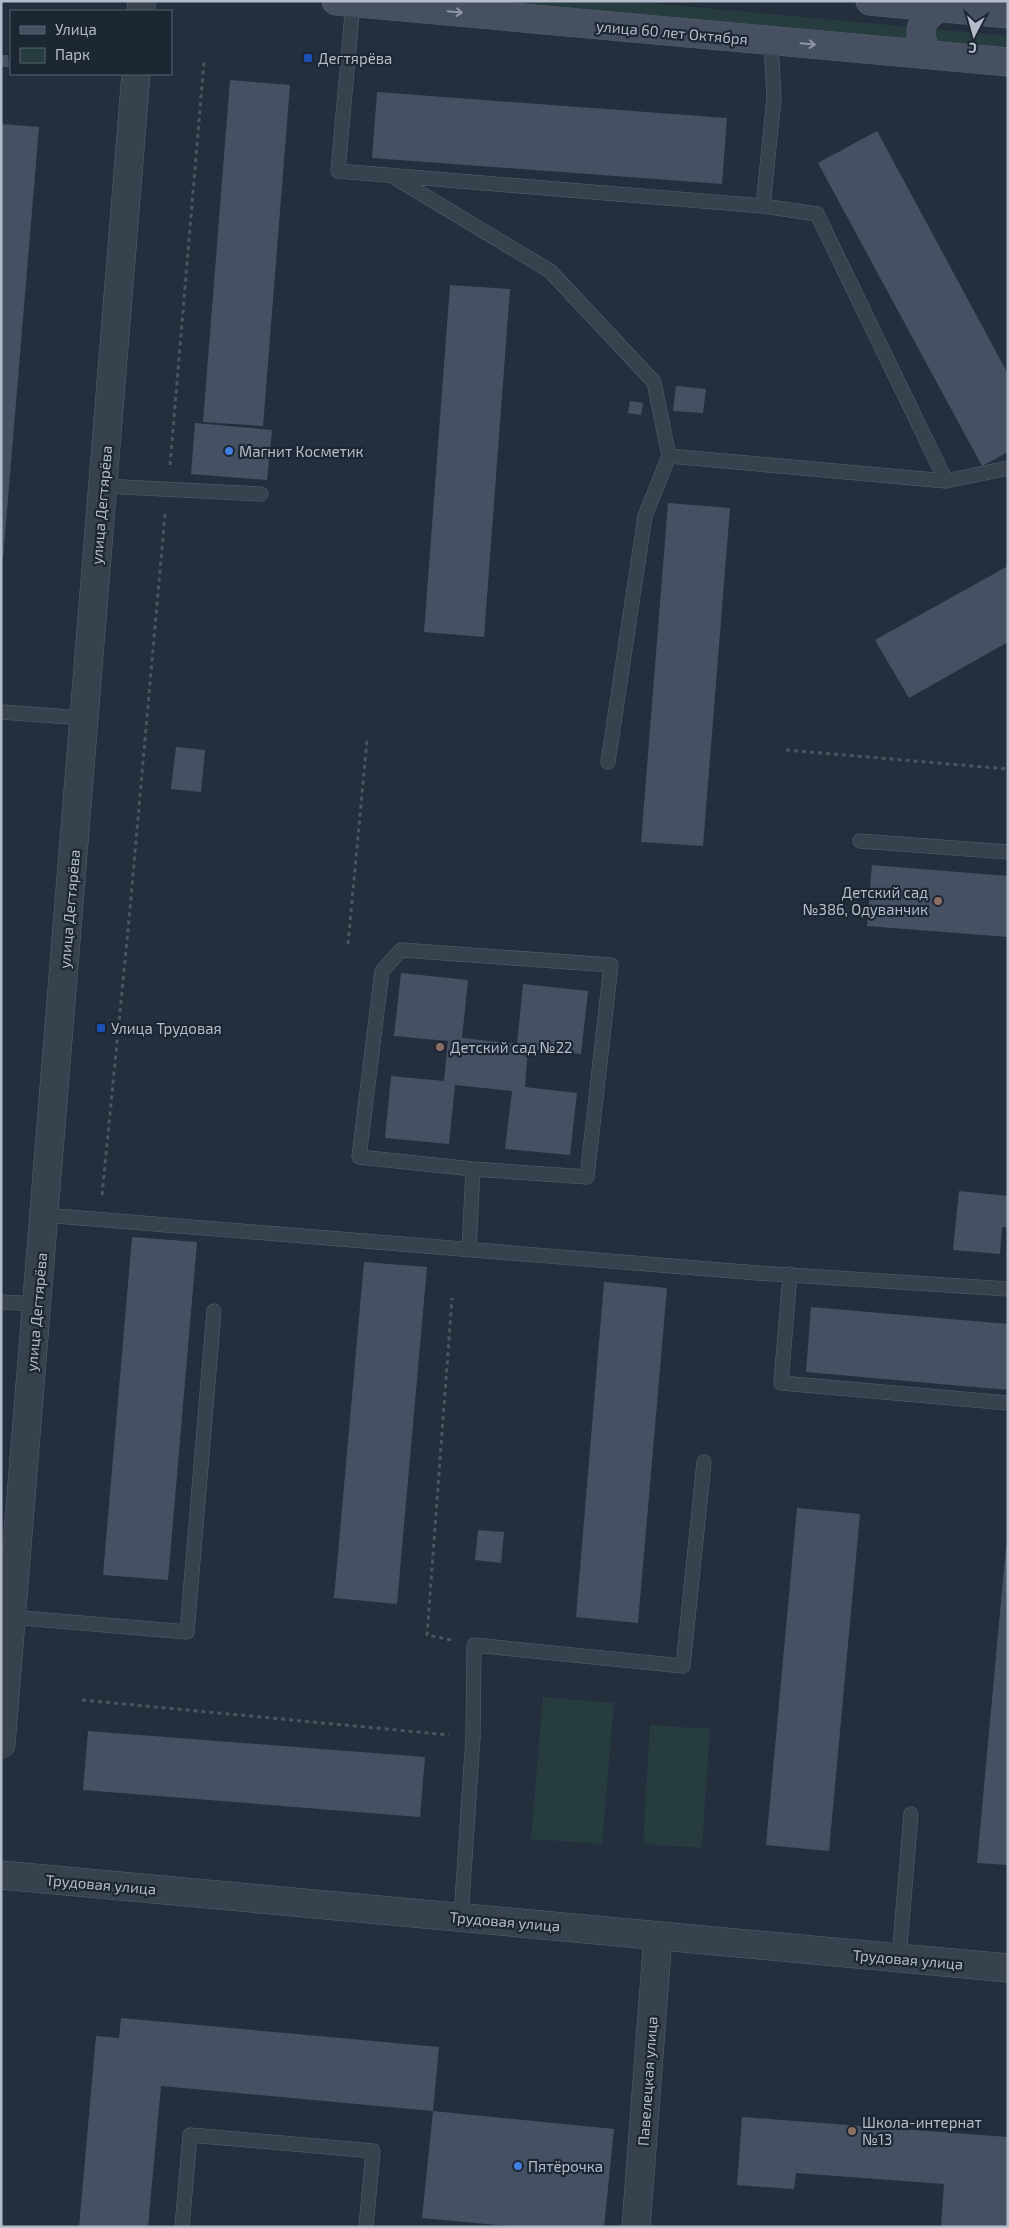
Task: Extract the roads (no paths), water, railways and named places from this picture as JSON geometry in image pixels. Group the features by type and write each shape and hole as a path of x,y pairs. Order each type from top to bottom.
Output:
{"main road":[{"path":"870,1 1008,14"},
{"name":"улица 60 лет Октября","path":"345,2 1008,62"},
{"path":"929,55 922,43 921,28 928,15 940,8"}],"street":[{"name":"улица Дегтярёва","path":"1,1744 136,75"},
{"name":"Трудовая улица","path":"1,1875 1008,1968"},
{"name":"Павелецкая улица","path":"636,2227 658,1936"}],"lane":[{"path":"345,2 338,171 764,206 816,214 946,481"},
{"path":"764,206 774,98 771,41"},
{"path":"389,175 550,271 654,382 669,456 645,516 608,762"},
{"path":"669,456 946,481 1008,468"},
{"path":"103,486 261,494"},
{"path":"1,712 84,718"},
{"path":"860,840 1008,852"},
{"path":"401,950 611,965 587,1177 473,1169 359,1157 382,971 401,950"},
{"path":"469,1250 473,1169"},
{"path":"44,1215 469,1250 1008,1289"},
{"path":"790,1274 781,1383 1008,1403"},
{"path":"1,1302 37,1304"},
{"path":"12,1617 187,1632 214,1311"},
{"path":"461,1917 473,1738 474,1645 683,1666 704,1462"},
{"path":"899,1958 911,1814"},
{"path":"182,2227 190,2135 373,2151 366,2227"}],"place":[{"name":"Дегтярёва","path":"308,58"},
{"name":"Магнит Косметик","path":"229,451"},
{"name":"Детский сад №386, Одуванчик","path":"938,901"},
{"name":"Улица Трудовая","path":"101,1028"},
{"name":"Детский сад №22","path":"440,1047"},
{"name":"Школа-интернат №13","path":"852,2131"},
{"name":"Пятёрочка","path":"518,2166"}]}
